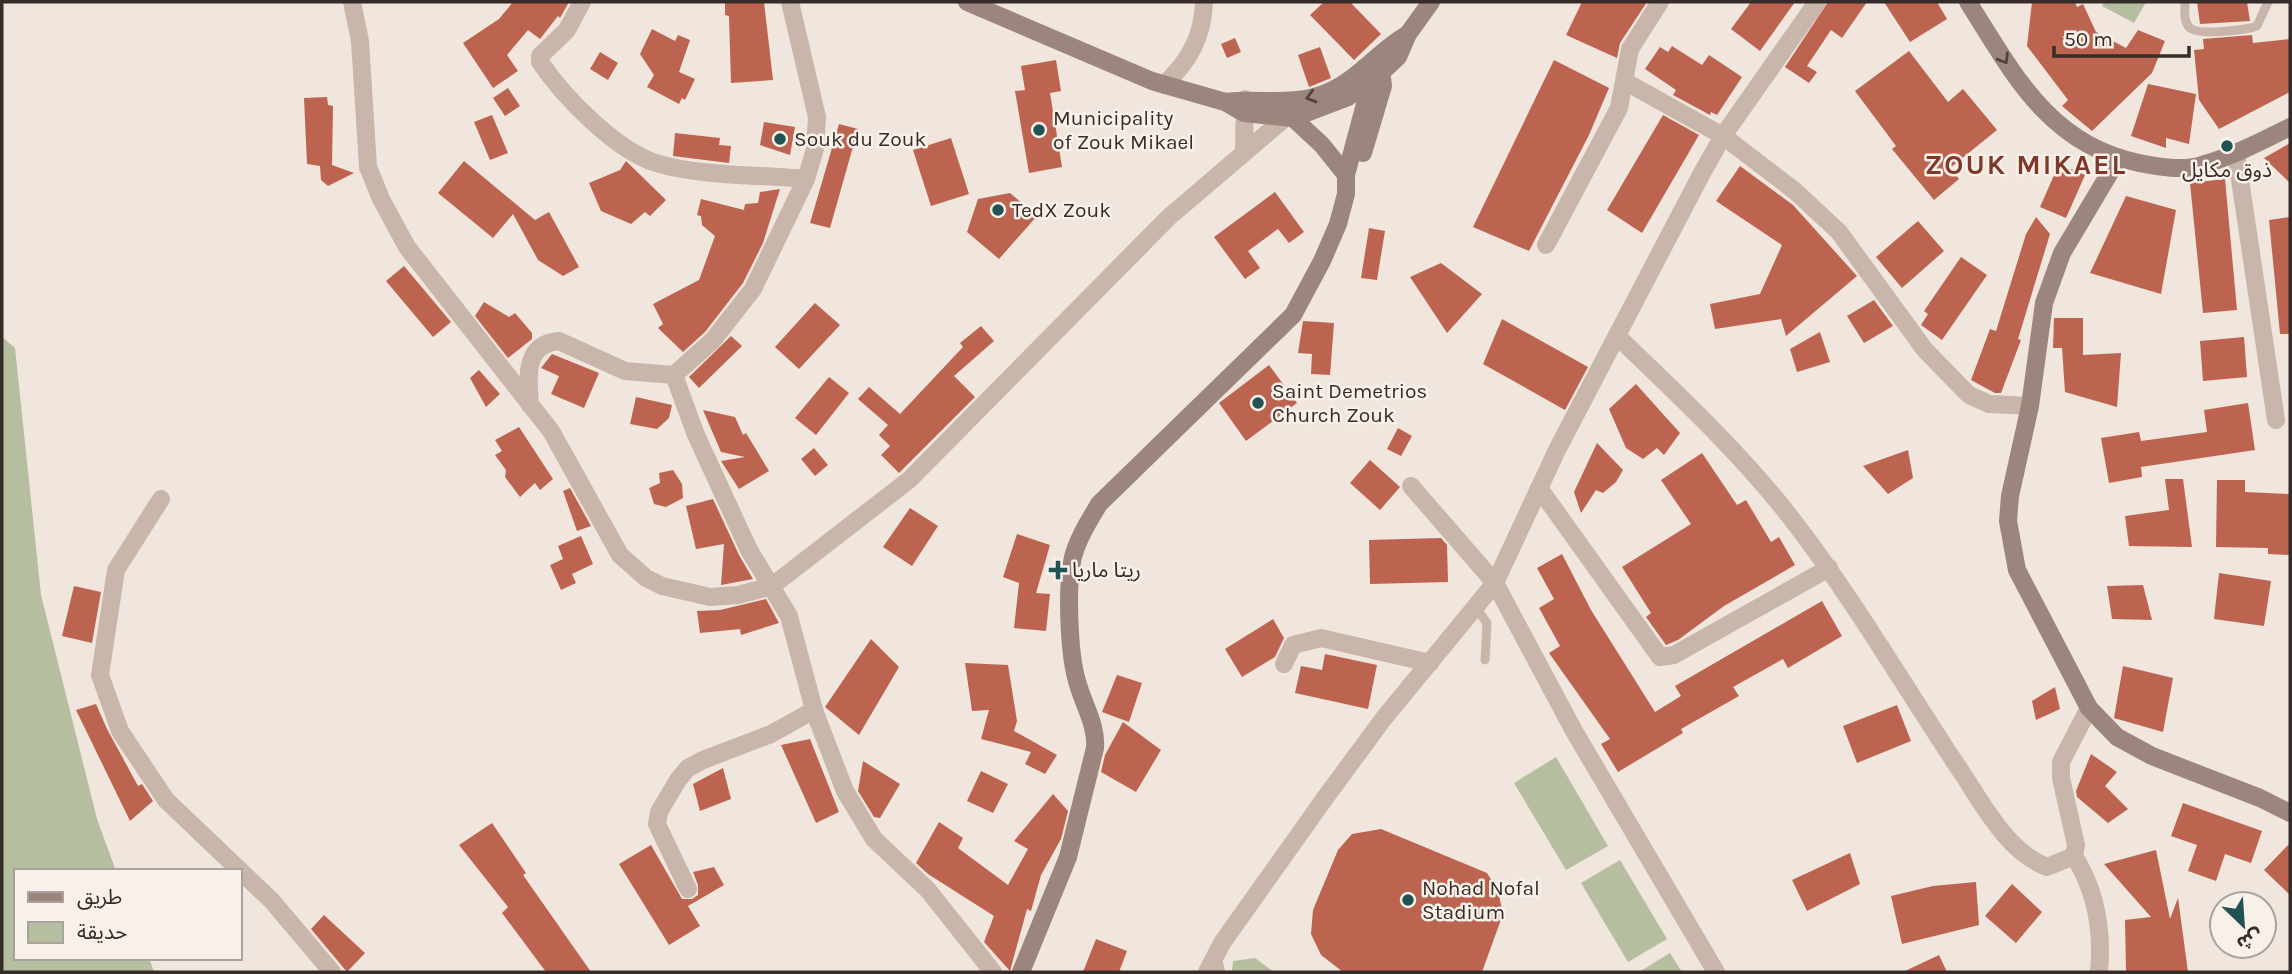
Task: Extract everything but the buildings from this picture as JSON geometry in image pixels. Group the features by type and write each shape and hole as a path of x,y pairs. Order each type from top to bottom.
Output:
{"main road":[{"path":"967,2 1164,85 1289,118 1322,145 1346,175"},
{"path":"1245,106 1288,103 1317,96 1398,57 1408,34 1431,2"},
{"path":"1968,2 2023,90 2059,128 2118,159 2163,168 2200,166 2236,153 2290,127"},
{"path":"1289,118 1339,102 1374,69"},
{"path":"1021,972 1068,857 1095,748 1096,735 1076,678 1070,640 1072,559 1081,535 1099,504 1293,315 1338,224 1346,194 1346,175 1374,69"},
{"path":"1346,194 1356,179 1379,104 1374,69"},
{"path":"2118,159 2071,237 2049,285 2040,320 2030,406 2010,496 2011,546 2027,593 2089,708 2102,724 2133,748 2260,798 2290,813"}],"street":[{"path":"352,2 360,41 368,167 381,199 407,247 551,431 620,555 631,567 662,586 710,597 738,595 772,586 909,480 1169,217 1244,150 1289,118"},
{"path":"582,2 567,30 540,55 540,62 591,119 632,150 655,163 806,179"},
{"path":"530,405 529,365 537,349 550,342 559,341 625,371 674,374 713,340 747,297 806,179 815,149 817,117 790,2"},
{"path":"1164,85 1183,67 1195,46 1203,23 1204,2"},
{"path":"1546,244 1619,108 1630,50 1660,2"},
{"path":"1207,972 1218,964 1289,846 1495,583 1539,488 1724,136 1817,2"},
{"path":"1626,82 1724,136 1795,191 1839,232 1925,350 1969,395 1989,404 2030,406"},
{"path":"1244,150 1245,106"},
{"path":"2236,153 2276,420"},
{"path":"1618,337 1757,477 1829,568 1981,803 2015,845 2032,862 2048,867 2074,856"},
{"path":"674,374 696,435 749,550 789,616 814,710 835,771 866,828 928,890 993,972"},
{"path":"1411,486 1495,583 1574,731 1716,972"},
{"path":"1539,488 1660,657 1674,655 1829,568"},
{"path":"161,499 116,570 100,674 120,731 166,800 238,869"},
{"path":"1284,664 1293,645 1321,638 1430,663"},
{"path":"2089,708 2061,762 2061,778 2076,845 2074,856 2090,885 2098,912 2099,972"},
{"path":"688,889 657,824 659,812 678,780 688,768 703,760 771,734 814,710"},
{"path":"242,872 272,901 332,972"}],"lane":[{"path":"2185,2 2185,19 2189,27 2203,32 2252,28 2260,22 2268,2"},
{"path":"1476,608 1487,623 1485,660"}],"green space":[{"path":"2104,2 2146,2 2134,23 2102,6"},
{"path":"2,337 15,348 41,595 97,819 115,869 14,869 14,960 150,960 154,972 2,972"},
{"path":"1556,757 1608,846 1566,870 1514,783"},
{"path":"1620,860 1667,939 1628,962 1581,883"},
{"path":"1670,953 1682,972 1639,972"},
{"path":"1255,958 1274,972 1232,972 1233,961"}],"place":[{"name":"Municipality of Zouk Mikael","path":"1039,130"},
{"name":"Souk du Zouk","path":"780,139"},
{"name":"ذوق مكايل","path":"2227,146"},
{"name":"TedX Zouk","path":"998,210"},
{"name":"Saint Demetrios Church Zouk","path":"1258,403"},
{"name":"ريتا ماريا","path":"1058,570"},
{"name":"Nohad Nofal Stadium","path":"1408,900"}],"district":[{"name":"ZOUK MIKAEL","path":"2026,164"}]}
